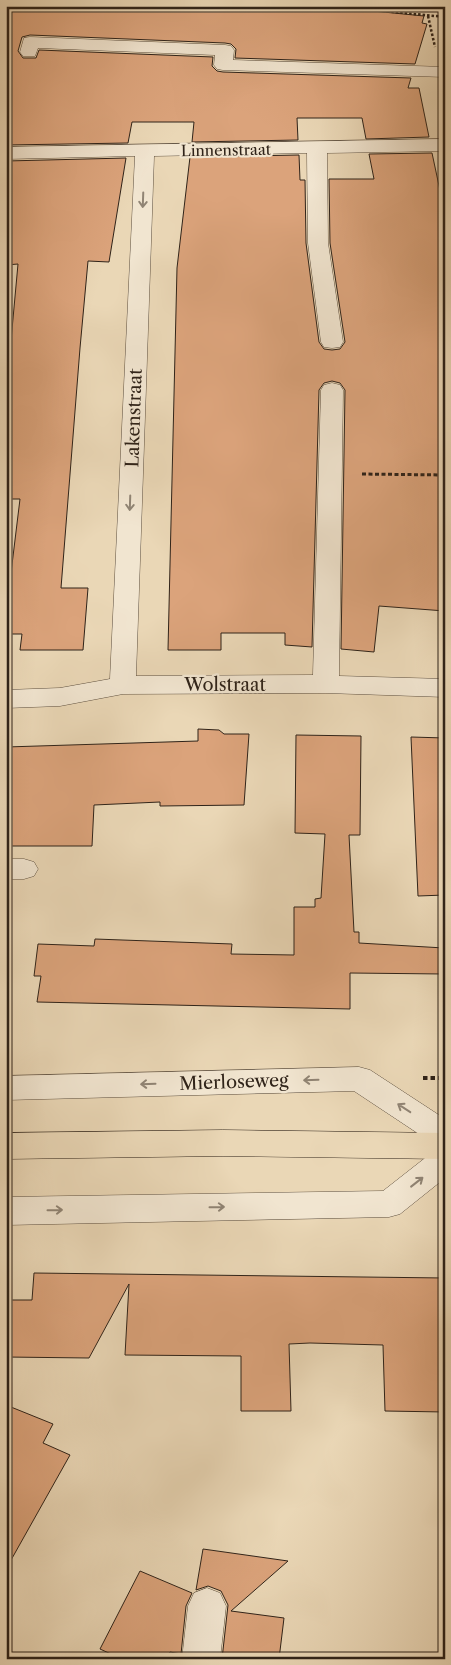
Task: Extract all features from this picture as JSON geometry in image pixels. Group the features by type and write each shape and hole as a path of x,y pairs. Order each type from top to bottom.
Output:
{"main road":[{"path":"6,1146 223,1143 445,1146"}],"street":[{"path":"29,52 30,42 226,50 223,65 445,72"},
{"name":"Linnenstraat","path":"6,153 145,152 445,145"},
{"path":"317,148 318,243 332,342"},
{"name":"Lakenstraat","path":"123,685 145,152"},
{"path":"326,684 332,473 332,390"},
{"name":"Wolstraat","path":"6,699 60,697 123,685 326,684 445,688"},
{"name":"Mierloseweg","path":"6,1088 359,1078 445,1135"},
{"path":"6,1211 388,1204 445,1160"},
{"path":"201,1659 207,1606"}],"path":[{"path":"333,6 445,17"},
{"path":"332,473 445,475"}],"building":[{"path":"6,6 322,6 424,16 422,23 427,24 415,64 235,58 236,49 231,44 225,43 30,35 22,37 18,51 23,58 36,58 39,50 213,57 212,66 217,71 223,72 411,78 408,88 419,88 429,137 366,139 362,118 297,118 298,140 192,142 194,122 132,122 128,143 6,145"},
{"path":"432,153 445,214 445,611 379,606 374,652 341,649 345,390 340,383 332,381 324,383 319,390 312,647 285,645 285,633 221,633 221,650 168,650 177,268 190,157 299,155 300,180 305,180 306,243 319,342 324,349 332,350 340,349 345,342 330,243 329,179 374,179 369,154"},
{"path":"126,158 109,262 88,261 80,348 61,588 88,588 83,650 20,650 22,634 6,634 6,581 10,581 20,499 6,499 6,395 18,264 6,265 6,161"},
{"path":"198,729 219,730 224,734 249,734 244,805 160,806 160,802 94,805 92,846 6,846 6,747 198,741"},
{"path":"296,735 361,736 360,835 349,835 354,932 359,932 359,943 444,948 443,974 350,973 350,1009 37,1002 41,976 34,976 38,944 94,946 95,939 232,944 231,954 294,955 294,907 315,907 315,899 321,898 325,834 295,833"},
{"path":"411,737 445,738 445,895 418,896"},
{"path":"34,1273 445,1278 445,1412 385,1411 383,1345 310,1343 289,1344 291,1411 241,1411 241,1356 125,1355 129,1284 89,1358 6,1357 6,1300 32,1300"},
{"path":"6,1405 53,1424 43,1443 70,1455 6,1569"},
{"path":"203,1549 288,1561 231,1611 284,1618 279,1659 222,1659 228,1605 221,1591 208,1586 196,1590"},
{"path":"140,1571 192,1593 186,1606 181,1654 170,1652 167,1659 122,1659 100,1649"}]}
